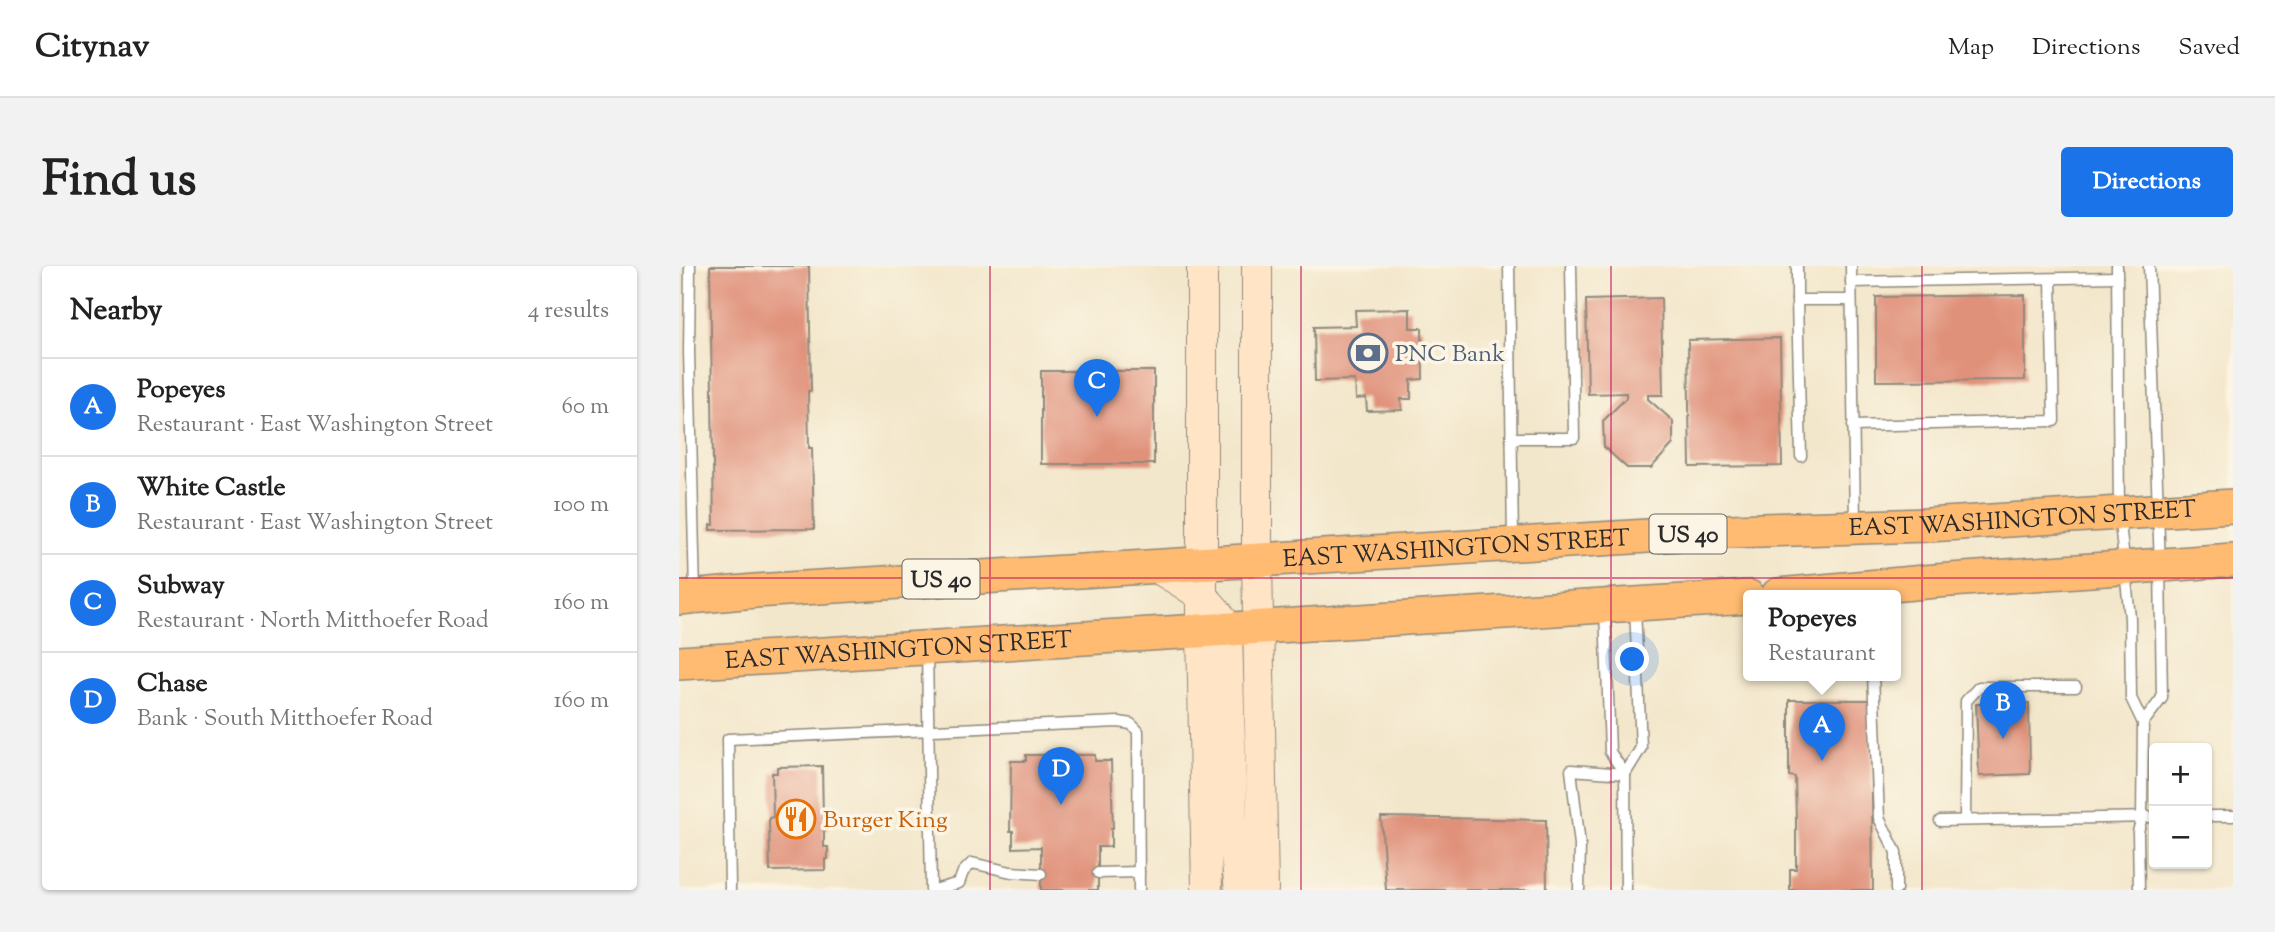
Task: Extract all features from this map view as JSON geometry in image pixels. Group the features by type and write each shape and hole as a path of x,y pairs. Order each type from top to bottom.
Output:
{"main road":[{"path":"1202,266 1202,597"},
{"path":"1207,890 1230,629 1257,560 1257,266"},
{"name":"EAST WASHINGTON STREET","path":"687,597 1729,531 1855,528 2233,506"},
{"path":"1842,590 2233,561"},
{"path":"1154,566 1202,597 1230,629 1263,890"},
{"name":"EAST WASHINGTON STREET","path":"679,663 1743,597"},
{"path":"1230,629 1232,822 1240,890"}],"lane":[{"path":"687,597 690,266"},
{"path":"1509,266 1513,544"},
{"path":"1511,438 1574,438 1571,266"},
{"path":"1797,266 1801,456"},
{"path":"1851,266 1855,528"},
{"path":"2143,723 2162,698 2149,266"},
{"path":"1851,282 2051,279 2117,272 2119,513 2130,618 2131,698 2143,723 2148,817 2139,832 2139,890"},
{"path":"1853,426 2054,421 2051,279"},
{"path":"1797,300 1851,300"},
{"path":"1620,606 1610,752 1625,774"},
{"path":"1620,606 1641,748 1625,774 1626,890"},
{"path":"927,647 932,890 962,886 963,872 972,863 1011,872 1041,874"},
{"path":"1873,681 1879,818 1895,852 1896,890"},
{"path":"1965,820 1966,701 1979,688 2076,687"},
{"path":"730,890 728,739 1119,722 1131,724 1138,731 1139,890"},
{"path":"1579,890 1580,845 1571,770 1625,774"},
{"path":"2212,816 2233,816"},
{"path":"1940,821 2148,817"},
{"path":"1098,873 1139,872"}],"building":[{"path":"710,266 809,266 809,448 812,448 814,529 710,530 710,525 714,525"},
{"path":"2025,295 2025,380 1876,381 1876,297"},
{"path":"1661,298 1663,395 1648,395 1648,399 1673,421 1673,444 1651,468 1627,468 1604,447 1603,421 1626,398 1626,393 1588,394 1586,300"},
{"name":"PNC Bank","path":"1410,309 1410,328 1422,328 1423,379 1411,380 1411,399 1401,399 1402,410 1367,411 1366,398 1356,399 1355,380 1315,381 1314,327 1356,326 1355,310"},
{"path":"1780,338 1782,466 1690,467 1688,340"},
{"path":"1041,371 1154,371 1154,464 1041,464"},
{"path":"1789,700 1871,700 1873,890 1790,890 1790,869 1796,869 1796,821 1795,777 1789,776"},
{"path":"2029,703 2030,774 1979,776 1976,704"},
{"path":"1026,755 1095,755 1095,761 1111,761 1113,829 1111,847 1098,847 1098,890 1041,890 1041,847 1013,848 1013,831 1010,831 1011,761 1026,761"},
{"name":"Burger King","path":"822,766 823,819 828,819 828,829 824,830 824,847 828,847 825,870 770,871 772,773 777,773 777,767"},
{"path":"1381,817 1546,820 1547,890 1386,890"}],"place":[{"name":"PNC Bank","path":"1368,353"},
{"name":"Subway","path":"1097,417"},
{"name":"White Castle","path":"2003,739"},
{"name":"Popeyes","path":"1822,761"},
{"name":"Chase","path":"1061,805"},
{"name":"Burger King","path":"796,819"}]}
